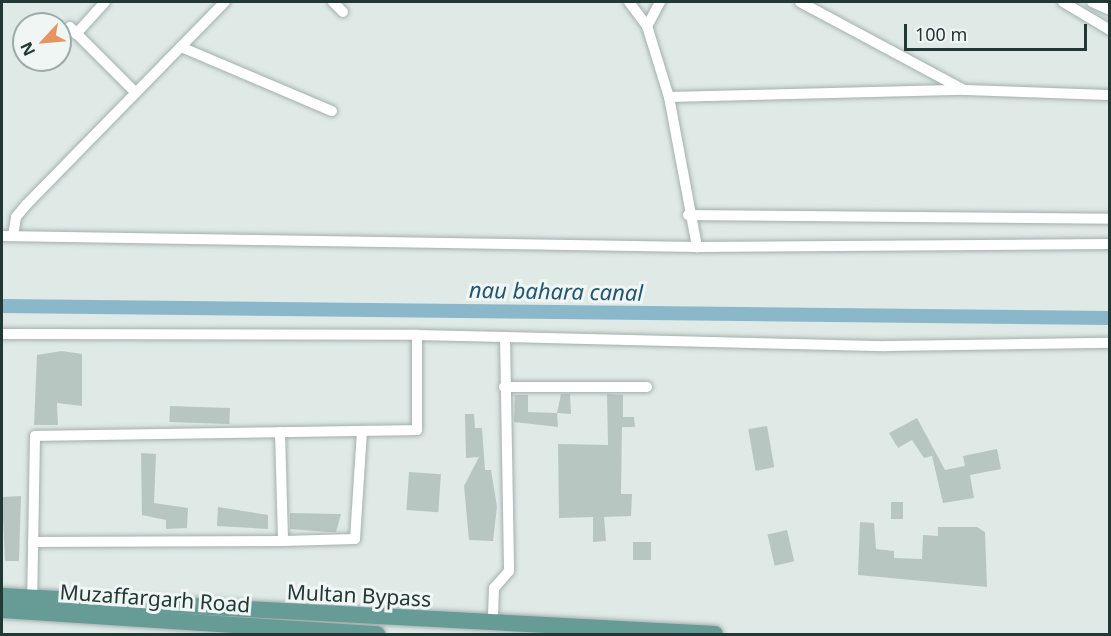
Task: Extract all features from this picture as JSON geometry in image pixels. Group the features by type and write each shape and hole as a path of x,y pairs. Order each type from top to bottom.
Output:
{"main road":[{"name":"Multan Bypass","path":"2,596 32,606 493,623 715,634"},
{"name":"Muzaffargarh Road","path":"2,610 32,606 377,634"}],"street":[{"path":"105,2 73,31 136,93"},
{"path":"225,2 26,205 16,217 7,236 698,247 1110,244"},
{"path":"333,2 344,12"},
{"path":"629,2 647,26 669,97 688,215 698,247"},
{"path":"647,26 660,2"},
{"path":"800,2 964,90"},
{"path":"1063,2 1110,30"},
{"path":"1092,2 1110,10"},
{"path":"181,47 332,111"},
{"path":"669,97 964,90 1110,94"},
{"path":"688,215 1110,219"},
{"path":"2,334 417,335 886,346 1110,343"},
{"path":"32,606 34,436 417,430 417,335"},
{"path":"493,623 494,588 509,571 504,387 505,337"},
{"path":"504,387 647,387"},
{"path":"33,542 355,539 362,431"},
{"path":"280,432 283,541"}],"building":[{"path":"62,351 82,354 82,406 57,403 58,425 34,425 37,355"},
{"path":"561,394 570,394 571,414 557,413"},
{"path":"607,394 623,395 623,417 634,417 635,427 622,427 621,494 632,494 631,516 604,517 606,541 593,542 593,517 559,518 558,444 608,445"},
{"path":"515,395 528,395 528,412 557,413 558,427 514,422"},
{"path":"170,406 230,408 229,424 169,422"},
{"path":"465,414 474,414 475,428 482,428 485,470 491,470 497,507 493,541 469,540 464,486 479,457 466,458"},
{"path":"917,418 945,470 965,466 963,456 997,449 1001,469 970,475 974,498 943,503 932,456 924,458 912,440 898,448 889,433"},
{"path":"767,426 774,467 756,471 748,429"},
{"path":"141,453 156,454 154,503 188,508 187,528 166,529 166,520 142,515"},
{"path":"409,472 441,474 438,512 406,510"},
{"path":"21,496 19,561 5,561 2,497"},
{"path":"891,502 903,502 903,519 891,519"},
{"path":"218,507 268,515 268,529 217,526"},
{"path":"290,513 341,514 336,532 329,532 290,529"},
{"path":"860,522 874,523 876,549 894,551 894,558 922,559 923,535 938,536 938,527 977,527 985,532 987,587 858,575"},
{"path":"787,530 794,561 775,566 768,534"},
{"path":"633,542 651,542 651,560 633,560"}],"waterway":[{"name":"nau bahara canal","path":"2,306 1110,318"}]}
